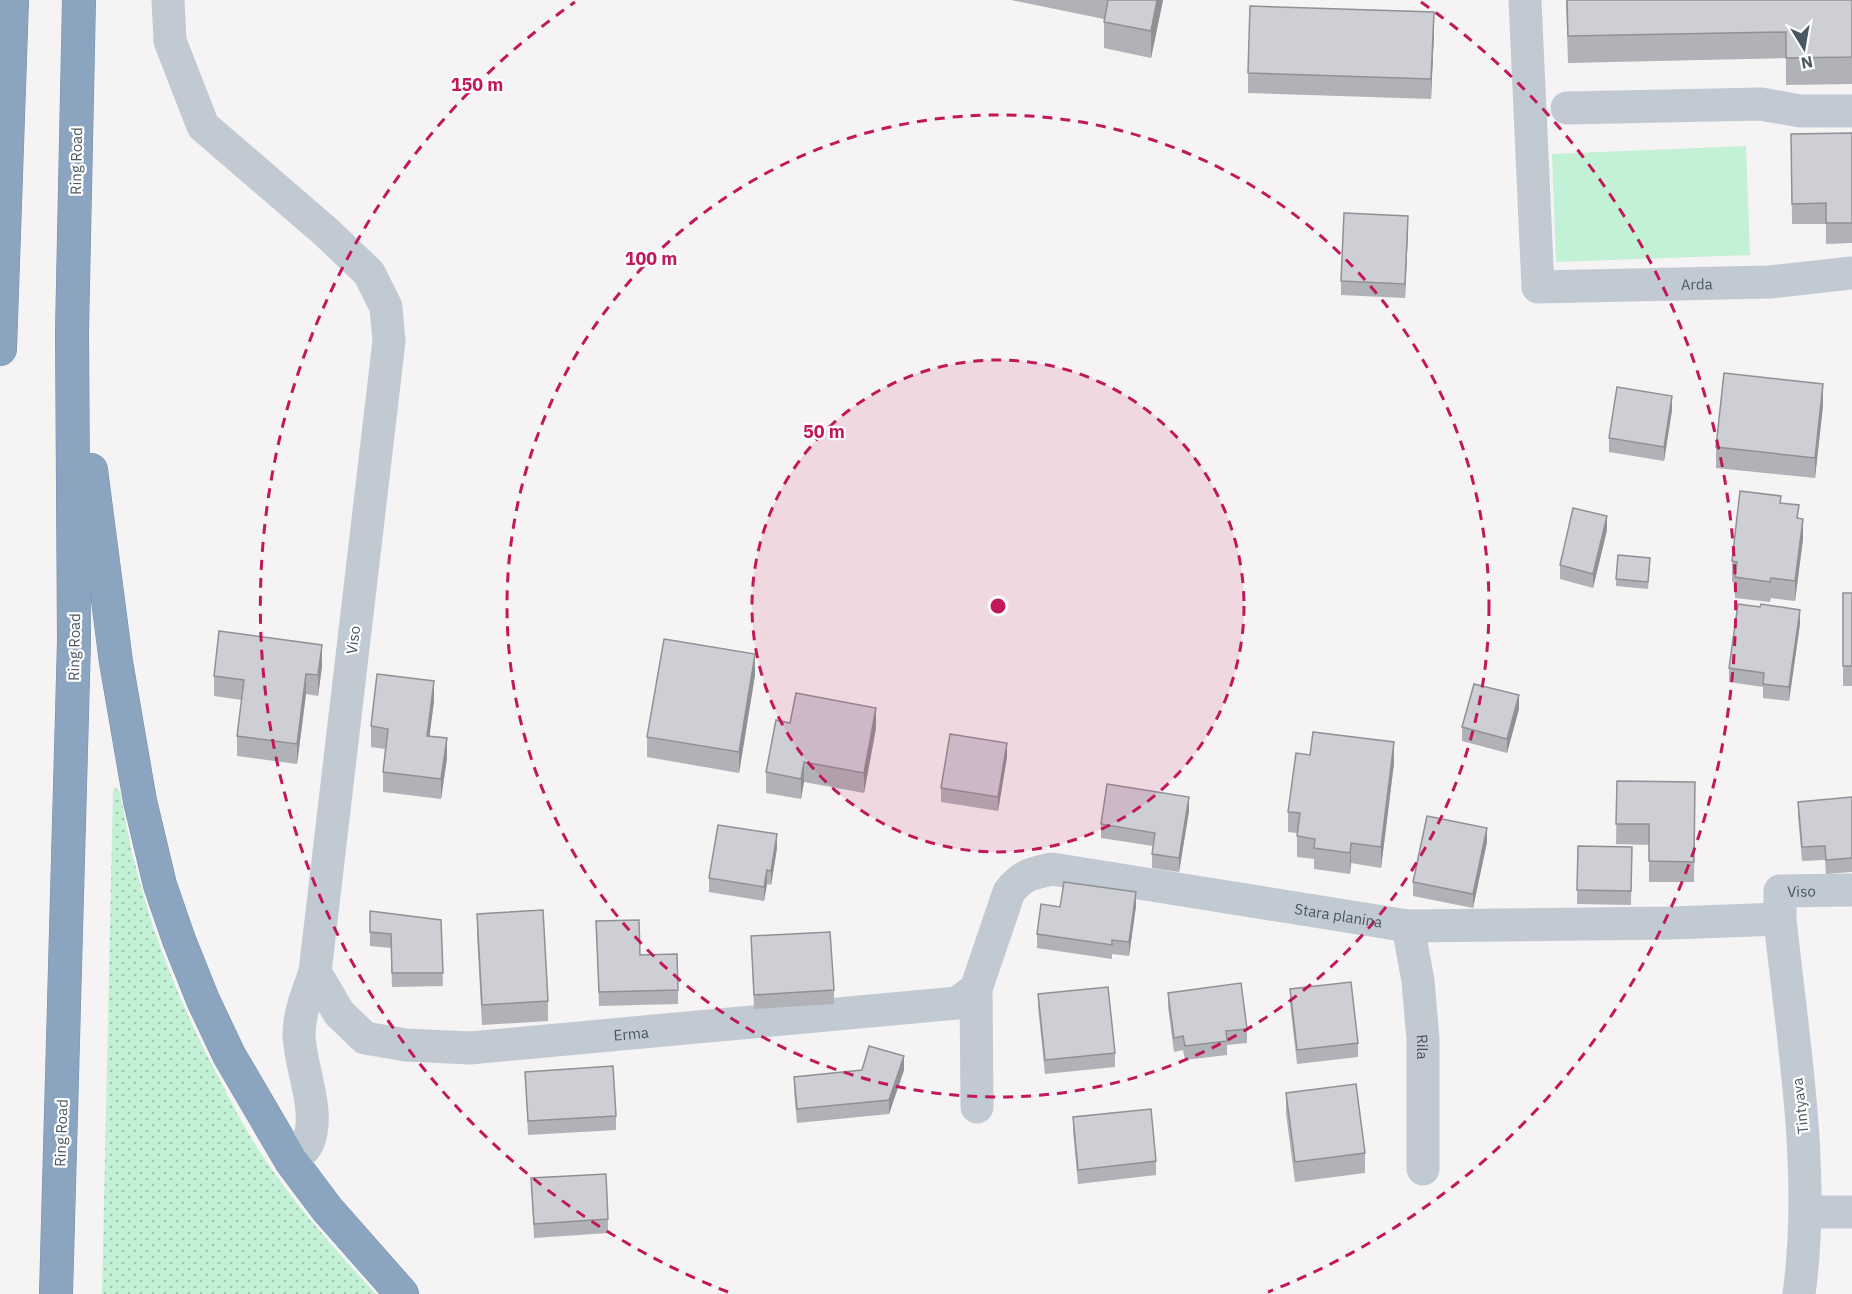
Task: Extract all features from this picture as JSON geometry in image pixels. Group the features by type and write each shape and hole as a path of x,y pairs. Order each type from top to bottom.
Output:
{"highway":[{"path":"0,349 12,32 10,0"},
{"name":"Ring Road","path":"56,1294 74,641 72,331 80,6"},
{"path":"72,331 116,662 140,801 160,885 202,1000 229,1055 291,1161 327,1209 402,1294"}],"street":[{"name":"Viso","path":"168,0 170,41 203,126 325,231 369,273 387,307 389,341 315,972 303,1008 299,1035 312,1110 309,1140 291,1161"},
{"name":"Arda","path":"1525,0 1538,287 1770,282 1852,273"},
{"path":"1567,108 1761,104 1800,111 1852,111"},
{"name":"Stara planina","path":"977,1107 976,989 1009,892 1018,881 1033,873 1053,869 1408,926 1780,920"},
{"name":"Viso","path":"1780,920 1780,891 1852,890"},
{"name":"Tintyava","path":"1780,920 1804,1136 1806,1212 1804,1261 1799,1294"},
{"name":"Rila","path":"1408,926 1418,981 1423,1039 1423,1169"},
{"name":"Erma","path":"315,972 339,1013 365,1038 406,1045 470,1048 957,1003 976,989"},
{"path":"1806,1212 1852,1212"}],"green space":[{"path":"1746,146 1750,255 1556,262 1552,154"},
{"path":"115,787 120,792 129,840 161,949 194,1027 230,1099 259,1151 291,1196 376,1294 102,1294 113,792"}],"building":[{"path":"1108,0 1157,0 1151,31 1104,22"},
{"path":"1567,0 1852,0 1852,57 1786,58 1786,32 1568,36"},
{"path":"1250,6 1434,12 1431,79 1248,73"},
{"path":"1852,133 1852,223 1826,223 1826,203 1792,204 1791,134"},
{"path":"1344,213 1408,216 1405,284 1341,281"},
{"path":"1724,373 1823,384 1815,458 1716,447"},
{"path":"1617,387 1672,396 1664,447 1609,438"},
{"path":"1740,491 1781,496 1780,503 1799,505 1797,518 1803,519 1795,581 1771,578 1770,582 1735,577 1737,562 1732,561"},
{"path":"1573,508 1607,516 1593,574 1560,565"},
{"path":"1618,555 1650,558 1648,582 1616,579"},
{"path":"1843,593 1852,593 1852,666 1843,666"},
{"path":"1738,604 1760,607 1761,604 1800,610 1789,687 1763,684 1764,673 1729,668"},
{"path":"219,631 322,645 318,675 306,674 297,744 237,736 244,680 214,676"},
{"path":"664,639 755,654 739,752 647,737"},
{"path":"377,674 434,681 427,736 447,738 441,779 383,772 388,729 371,726"},
{"path":"1474,684 1519,695 1507,739 1462,727"},
{"path":"796,693 876,708 864,773 804,762 801,779 766,772 776,720 790,723"},
{"path":"1313,732 1394,742 1381,847 1351,843 1350,853 1314,848 1315,839 1297,836 1300,813 1288,812 1296,753 1310,755"},
{"path":"950,734 1007,743 998,797 941,788"},
{"path":"1617,781 1695,782 1694,862 1649,861 1649,824 1616,824"},
{"path":"1107,784 1189,797 1179,858 1152,854 1155,833 1101,824"},
{"path":"1852,797 1852,858 1826,860 1825,846 1802,847 1798,802"},
{"path":"1427,816 1487,828 1473,894 1413,882"},
{"path":"718,825 777,834 771,871 767,870 764,887 709,878"},
{"path":"1578,846 1632,847 1631,891 1577,890"},
{"path":"1064,882 1136,892 1129,942 1112,940 1112,945 1037,934 1041,904 1060,907"},
{"path":"543,910 548,1001 482,1005 477,914"},
{"path":"370,911 441,920 443,973 392,973 391,934 370,932"},
{"path":"639,920 640,955 677,954 678,990 599,992 596,921"},
{"path":"830,932 834,990 754,995 751,936"},
{"path":"1351,982 1358,1043 1297,1050 1290,989"},
{"path":"1241,983 1247,1029 1226,1031 1227,1041 1185,1046 1183,1036 1174,1038 1168,993"},
{"path":"1108,987 1115,1053 1045,1060 1038,994"},
{"path":"869,1046 904,1056 889,1100 797,1109 794,1077 862,1070"},
{"path":"613,1066 616,1116 528,1121 525,1072"},
{"path":"1356,1084 1365,1153 1295,1162 1286,1093"},
{"path":"1151,1109 1156,1161 1078,1170 1073,1117"},
{"path":"606,1174 608,1219 534,1224 531,1178"}]}
